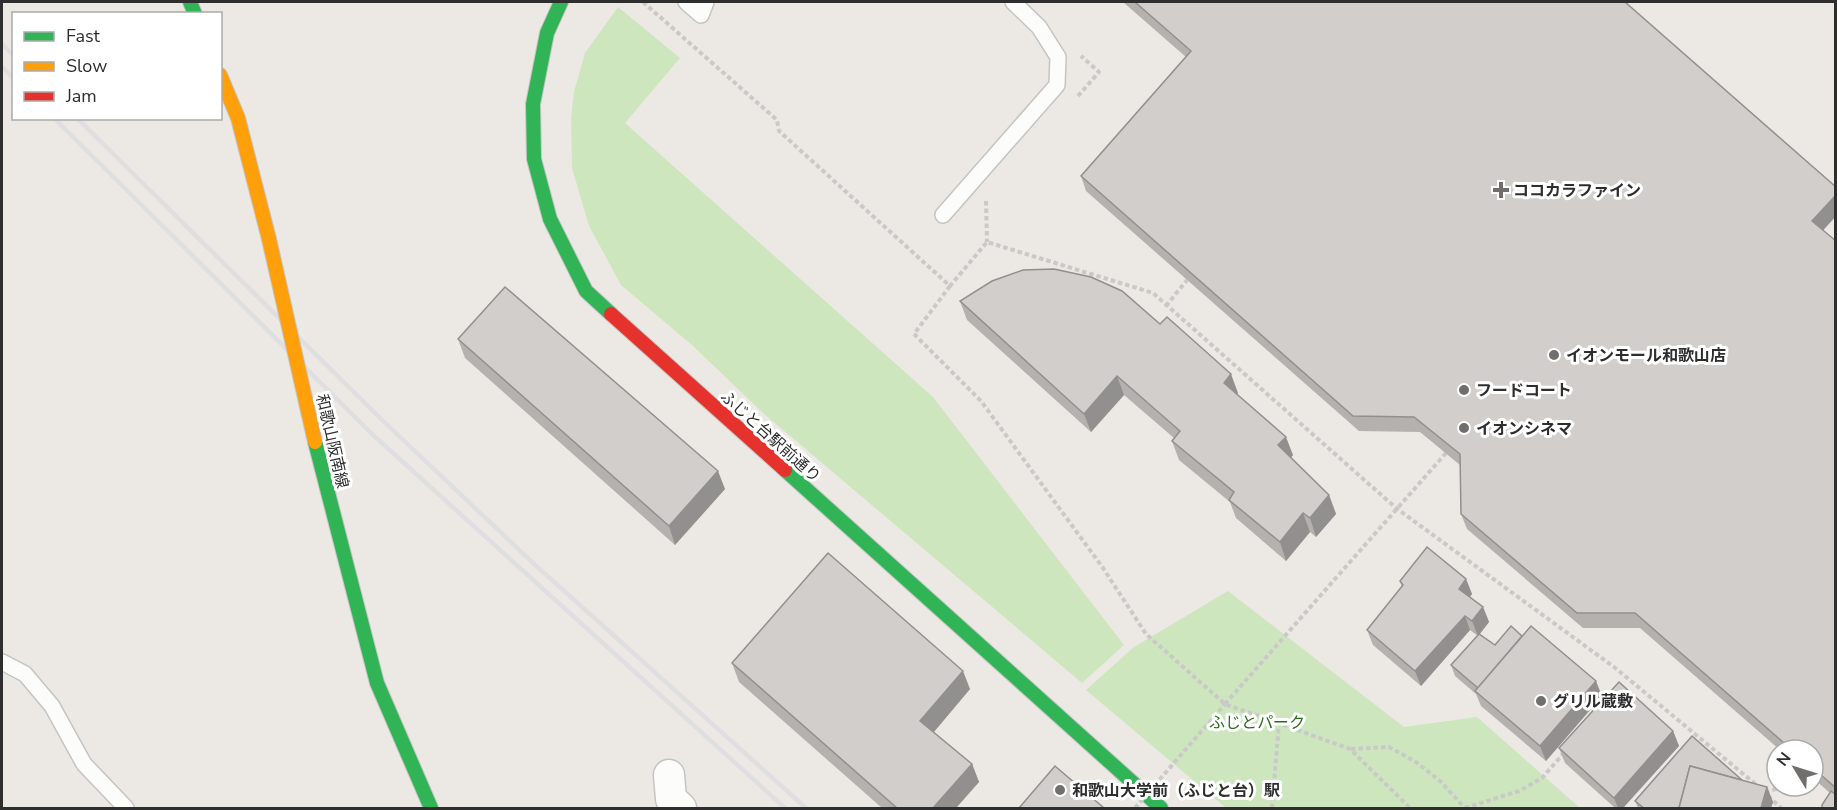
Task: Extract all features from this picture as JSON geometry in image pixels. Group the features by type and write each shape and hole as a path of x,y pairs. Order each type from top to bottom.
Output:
{"street":[{"name":"ふじと台駅前通り","path":"561,2 547,33 533,104 534,159 550,219 586,291 1161,808"},
{"name":"和歌山阪南線","path":"222,80 238,118 270,239 315,442 377,683 431,808"},
{"path":"669,775 671,799 681,808"}],"lane":[{"path":"686,2 701,15 706,2"},
{"path":"943,215 1057,85 1058,57 1039,27 1013,2"},
{"path":"2,662 25,674 52,706 84,765 126,808"}],"path":[{"path":"643,2 777,120 779,131 950,286"},
{"path":"1571,745 1542,778 1519,790 1465,808 1440,781 1416,762 1389,747 1350,749 1226,704 1146,634 1103,568 981,401 914,334 987,242 1153,293 1396,508 1629,679 1751,779 1781,808"},
{"path":"1166,306 1187,280"},
{"path":"1135,808 1446,453"},
{"path":"1622,687 1629,679"},
{"path":"1272,808 1279,723"},
{"path":"1350,749 1410,808"}],"green space":[{"path":"618,7 680,58 625,123 933,397 1124,645 1082,683 763,413 692,345 621,285 589,226 572,168 571,119 574,92 585,53"},
{"name":"ふじとパーク","path":"1228,591 1404,727 1477,717 1580,808 1226,808 1086,690 1134,647"}],"building":[{"name":"イオンモール和歌山店","path":"1135,2 1625,2 1836,187 1836,195 1812,221 1836,241 1836,788 1825,778 1825,738 1778,738 1635,613 1577,613 1461,514 1460,454 1414,417 1353,416 1081,176 1191,51"},
{"path":"1054,269 1091,277 1122,291 1160,324 1167,317 1231,374 1224,383 1286,437 1278,445 1329,495 1310,518 1303,513 1280,542 1229,500 1234,492 1172,441 1180,431 1117,376 1084,414 960,301 992,281 1023,270"},
{"path":"505,287 718,471 669,526 458,339"},
{"path":"1427,547 1466,579 1459,589 1483,607 1472,621 1465,616 1415,671 1367,630 1403,585 1400,581"},
{"path":"828,553 963,671 920,721 972,764 933,808 897,808 732,663"},
{"path":"1511,626 1522,636 1478,688 1451,665 1479,634 1495,645"},
{"name":"グリル蔵敷","path":"1531,626 1596,681 1540,746 1475,691"},
{"path":"1619,682 1673,731 1614,798 1559,748"},
{"path":"1692,736 1742,780 1690,766 1679,808 1644,808 1635,801"},
{"name":"和歌山大学前（ふじと台）駅","path":"1055,766 1104,808 1019,808"},
{"path":"1690,766 1765,786 1761,808 1679,808"},
{"path":"1831,791 1836,795 1836,808 1822,808 1822,805"}],"railway":[{"path":"2,44 12,54"},
{"path":"2,67 12,77"},
{"path":"56,120 372,434 785,808"},
{"path":"79,120 381,419 533,563 806,808"}],"traffic: fast":[{"path":"190,2 194,12"},
{"path":"561,2 547,33 533,104 534,159 550,219 586,291 611,314"},
{"path":"315,442 377,683 431,808"},
{"path":"785,470 1161,808"}],"traffic: slow":[{"path":"222,80 238,118 269,239"},
{"path":"269,239 315,442"}],"traffic: jam":[{"path":"611,314 785,470"}],"place":[{"name":"ココカラファイン","path":"1501,190"},
{"name":"イオンモール和歌山店","path":"1554,355"},
{"name":"フードコート","path":"1464,390"},
{"name":"イオンシネマ","path":"1464,428"},
{"name":"グリル蔵敷","path":"1541,701"},
{"name":"和歌山大学前（ふじと台）駅","path":"1060,790"}]}
